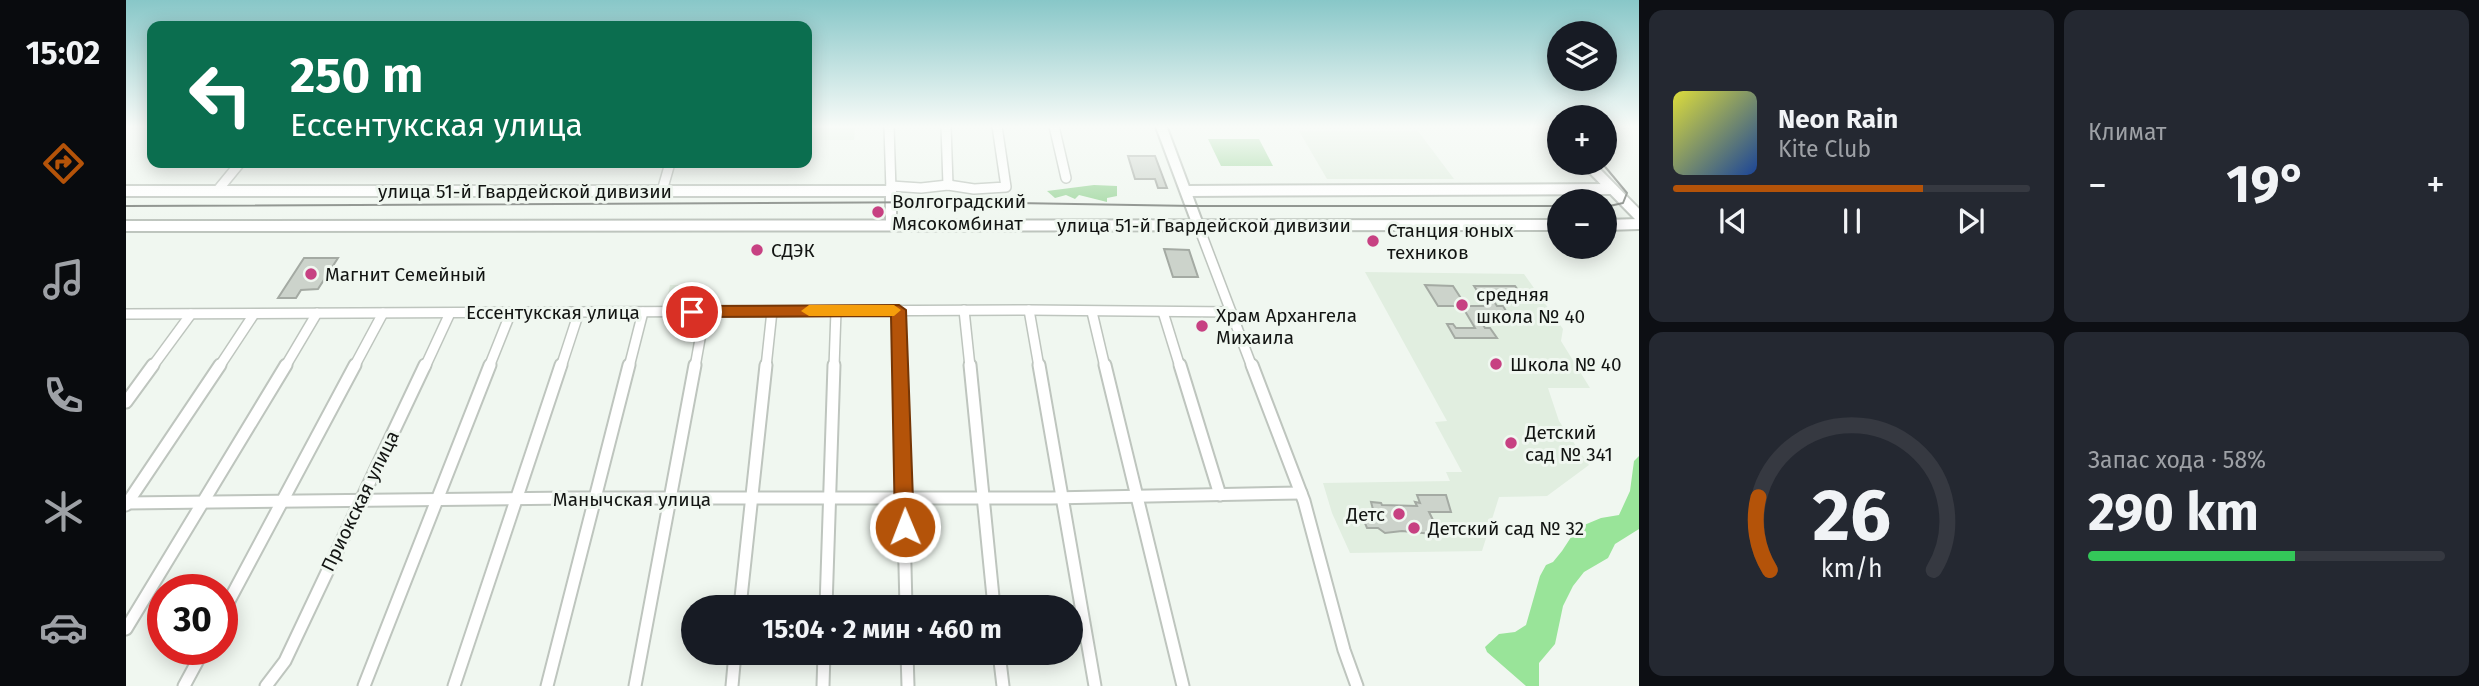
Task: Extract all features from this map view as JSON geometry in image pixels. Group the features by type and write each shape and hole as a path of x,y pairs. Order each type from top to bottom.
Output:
{"main road":[{"path":"1174,158 1198,225"},
{"path":"1599,175 1638,216 1617,222"},
{"name":"улица 51-й Гвардейской дивизии","path":"1187,191 1612,188"},
{"name":"улица 51-й Гвардейской дивизии","path":"126,191 891,189"},
{"path":"891,189 891,225"},
{"name":"улица 51-й Гвардейской дивизии","path":"126,226 1547,225"}],"street":[{"path":"890,158 891,189 948,185 974,190 1006,187 1002,158"},
{"path":"947,158 948,185"},
{"path":"1061,158 1066,178"},
{"path":"217,191 236,168"},
{"path":"662,191 669,168"},
{"path":"1198,225 1301,493 1357,686"},
{"path":"899,310 906,595"},
{"name":"Ессентукская улица","path":"126,314 899,310 1231,312"},
{"path":"964,310 993,595"},
{"path":"1029,310 1095,686"},
{"path":"635,686 705,311"},
{"path":"741,595 772,311"},
{"path":"825,595 836,311"},
{"path":"364,686 511,312"},
{"path":"454,686 579,312"},
{"path":"547,686 643,312"},
{"path":"1091,312 1183,686"},
{"path":"1163,312 1220,495"},
{"path":"126,629 317,313"},
{"path":"238,584 383,313"},
{"name":"Приокская улица","path":"266,686 285,661 450,313"},
{"path":"126,402 191,314"},
{"path":"126,504 254,314"},
{"name":"Манычская улица","path":"126,504 595,498 1062,499 1301,493"},
{"path":"184,686 195,665"},
{"path":"732,686 735,665"},
{"path":"823,686 824,665"},
{"path":"907,665 908,686"},
{"path":"1000,665 1003,686"}],"shaded area":[{"path":"1217,158 1269,158 1273,166 1221,166"},
{"path":"1315,158 1438,158 1454,179 1327,179"},
{"path":"1094,185 1117,186 1117,196 1107,198 1107,202 1079,195 1075,199 1066,195 1055,198 1047,191"},
{"path":"1365,272 1524,274 1563,329 1561,341 1590,388 1548,388 1559,421 1589,465 1547,496 1499,497 1482,551 1350,553 1332,513 1323,483 1450,481 1446,472 1462,472 1435,422 1447,421"},
{"path":"670,285 695,285 688,307 665,308"},
{"path":"1639,456 1639,529 1615,544 1608,558 1584,572 1573,586 1563,606 1555,644 1539,663 1539,686 1526,686 1487,652 1485,647 1499,634 1515,632 1526,625 1540,576 1546,565 1553,562 1562,551 1577,528 1601,518 1619,515 1630,491 1634,461"}],"building":[{"path":"1129,158 1156,158 1167,188 1158,188 1155,179 1135,179"},
{"path":"1164,249 1189,250 1198,277 1173,277"},
{"name":"Магнит Семейный","path":"304,258 338,258 318,289 301,290 296,298 278,298"},
{"name":"средняя школа № 40","path":"1425,285 1453,286 1466,306 1487,306 1474,286 1515,286 1521,294 1489,294 1497,306 1503,306 1509,316 1477,315 1485,328 1490,328 1497,338 1455,338 1447,324 1453,324 1456,328 1475,328 1462,306 1438,306"},
{"name":"Детс","path":"1417,495 1446,495 1451,512 1429,512 1437,528 1432,528 1432,534 1402,531 1385,533 1378,528 1367,528 1362,516 1368,516 1367,512 1374,513 1371,502 1417,506 1415,502 1420,503"}],"tram line":[{"path":"1612,175 1627,193 1623,203 1617,204"},
{"path":"126,206 962,202 1193,206 1547,206"}],"slow traffic":[{"path":"809,311 894,310"}],"place":[{"name":"Волгоградский Мясокомбинат","path":"878,212"},
{"name":"Станция юных техников","path":"1373,241"},
{"name":"СДЭК","path":"757,250"},
{"name":"Магнит Семейный","path":"311,274"},
{"name":"средняя школа № 40","path":"1462,305"},
{"name":"Храм Архангела Михаила","path":"1202,326"},
{"name":"Школа № 40","path":"1496,364"},
{"name":"Детский сад № 341","path":"1511,443"},
{"name":"Детс","path":"1399,514"},
{"name":"Детский сад № 32","path":"1414,528"}],"route":[{"path":"692,312 899,310 905,527"}]}
